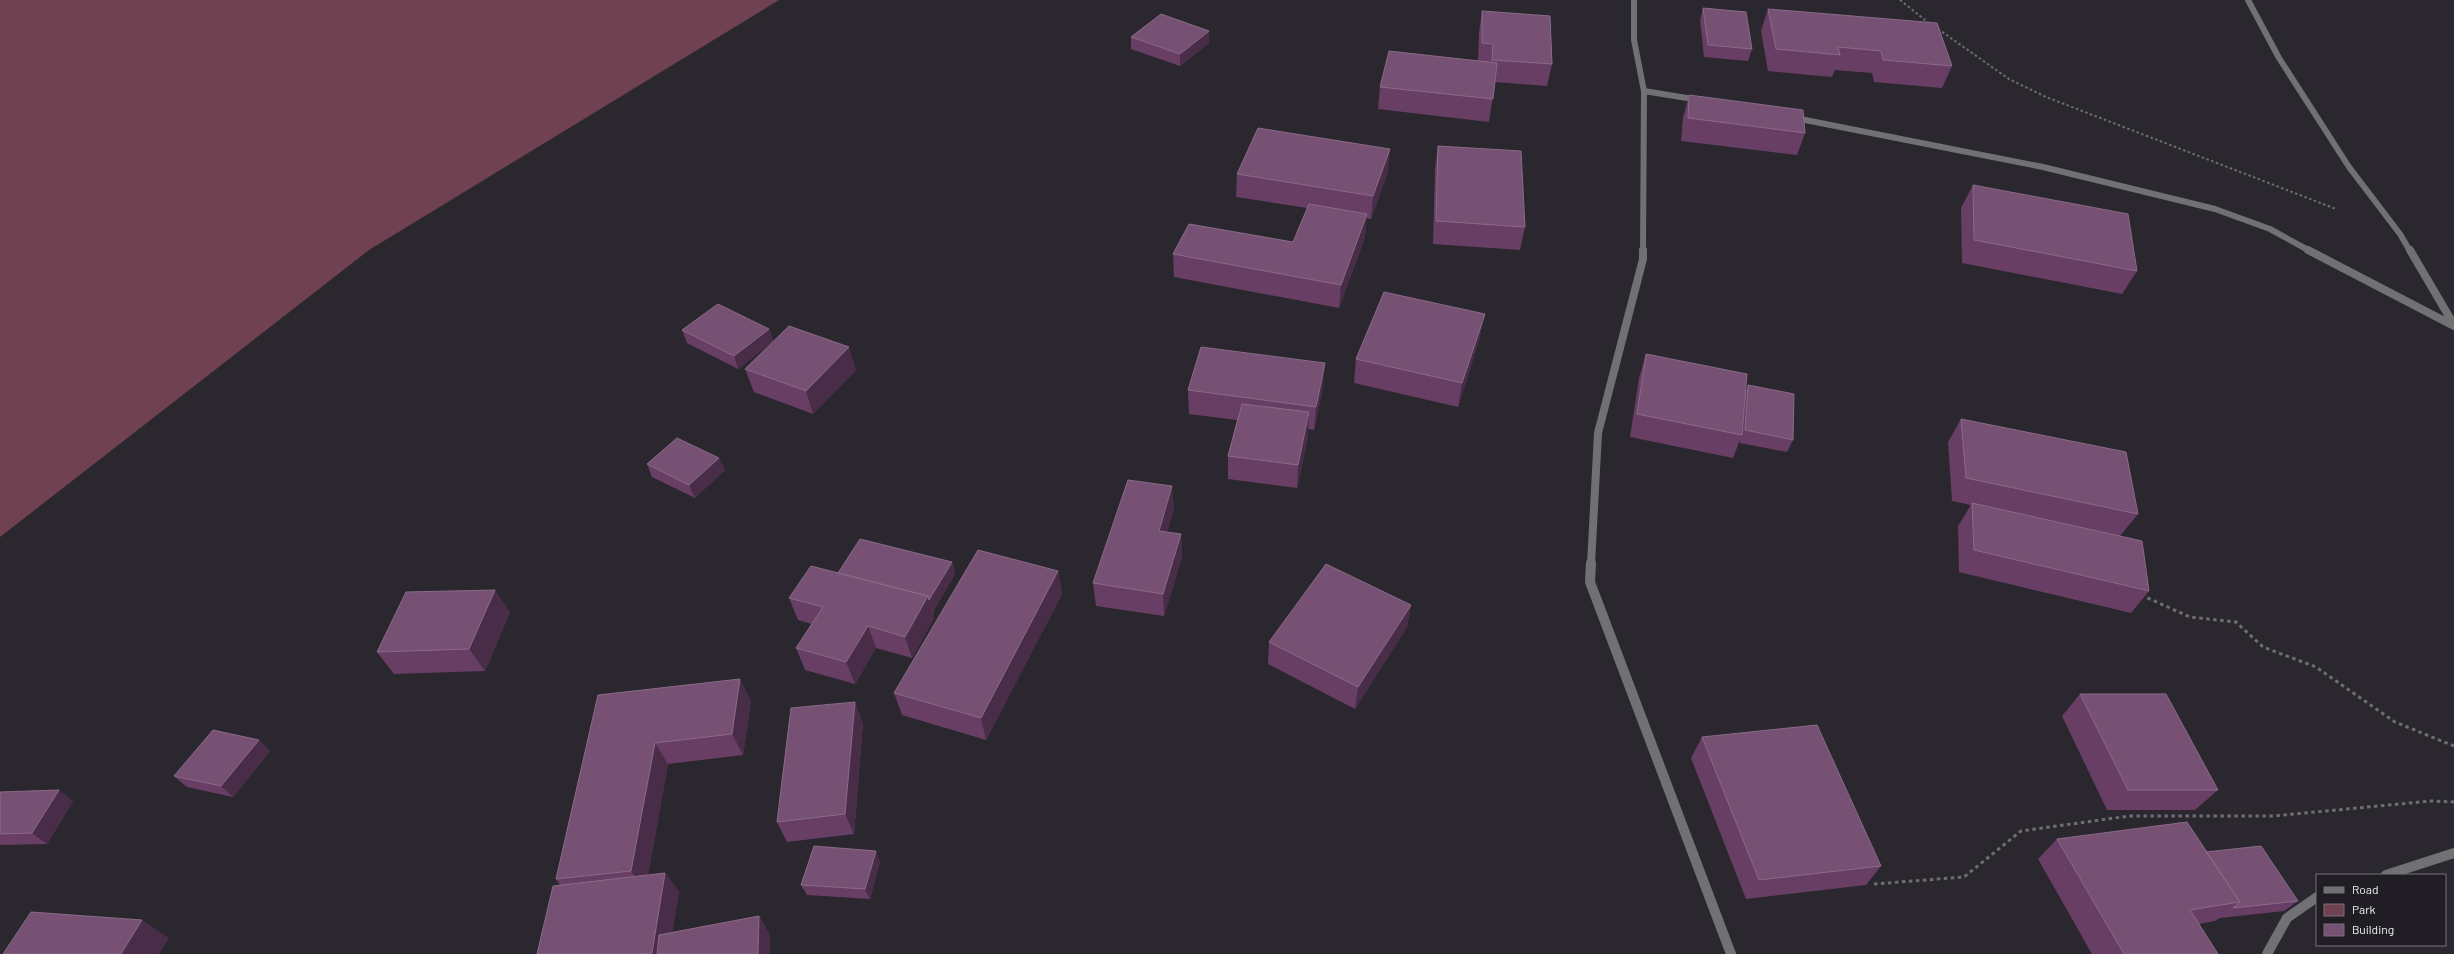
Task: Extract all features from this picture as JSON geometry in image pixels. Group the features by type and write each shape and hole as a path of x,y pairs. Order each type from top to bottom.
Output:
{"street":[{"path":"1634,0 1634,40 1644,91 1643,259 1598,433 1590,582 1731,954"},
{"path":"2248,0 2259,24 2279,58 2349,167 2400,234 2454,326"},
{"path":"1644,91 1705,102"},
{"path":"1787,116 2043,167 2215,209 2270,229 2339,268 2454,326"},
{"path":"2389,874 2454,853"},
{"path":"2267,954 2287,918 2316,898"}],"path":[{"path":"1900,0 1907,8 2009,78 2046,97 2341,211"},
{"path":"2141,595 2190,617 2236,622 2263,647 2316,667 2395,722 2454,746"},
{"path":"1874,884 1964,877 2021,831 2129,816 2273,816 2431,801 2454,802"}],"green space":[{"path":"0,0 779,0 369,250 0,537"}],"building":[{"path":"1703,8 1746,12 1752,49 1708,45"},
{"path":"1768,9 1937,23 1952,66 1883,60 1881,51 1838,47 1840,55 1776,49"},
{"path":"1482,11 1550,16 1552,64 1492,60 1493,44 1482,43"},
{"path":"1161,14 1209,31 1180,54 1131,37"},
{"path":"1389,51 1497,63 1493,99 1380,87"},
{"path":"1689,95 1803,110 1805,133 1688,118"},
{"path":"1258,128 1390,149 1373,196 1237,174"},
{"path":"1438,146 1521,151 1525,227 1436,221"},
{"path":"1973,185 2128,214 2137,271 1974,240"},
{"path":"1309,204 1367,214 1341,285 1173,254 1189,224 1293,242"},
{"path":"1384,292 1485,314 1462,383 1356,359"},
{"path":"718,304 769,329 734,356 682,330"},
{"path":"789,326 849,347 806,391 745,369"},
{"path":"1201,347 1325,363 1316,407 1188,390"},
{"path":"1646,354 1747,374 1742,435 1637,414"},
{"path":"1748,385 1794,394 1793,440 1745,430"},
{"path":"1242,404 1309,412 1298,465 1228,456"},
{"path":"1961,419 2126,452 2138,514 1966,478"},
{"path":"677,438 719,458 689,485 647,464"},
{"path":"1128,480 1172,486 1159,531 1181,534 1163,594 1093,583"},
{"path":"1972,503 2142,541 2149,591 1974,550"},
{"path":"860,539 952,562 929,600 928,596 838,573"},
{"path":"978,550 1058,571 981,718 894,693"},
{"path":"1326,564 1411,605 1358,687 1269,642"},
{"path":"811,566 928,596 905,637 868,626 846,662 796,648 823,607 789,598"},
{"path":"495,590 469,649 377,652 406,592"},
{"path":"740,679 732,734 655,743 631,871 556,879 598,695"},
{"path":"2080,694 2166,694 2218,790 2128,790"},
{"path":"855,702 845,814 777,822 791,708"},
{"path":"1817,725 1881,866 1759,880 1702,737"},
{"path":"213,730 259,740 221,786 174,776"},
{"path":"59,790 32,833 0,834 0,792"},
{"path":"2187,822 2240,902 2190,910 2218,954 2124,954 2057,839"},
{"path":"814,846 876,851 865,889 801,885"},
{"path":"2261,846 2298,901 2233,908 2240,902 2206,852"},
{"path":"665,873 652,953 537,954 553,886"},
{"path":"31,912 142,920 121,954 3,954"},
{"path":"759,916 758,954 657,954 659,935"}]}
